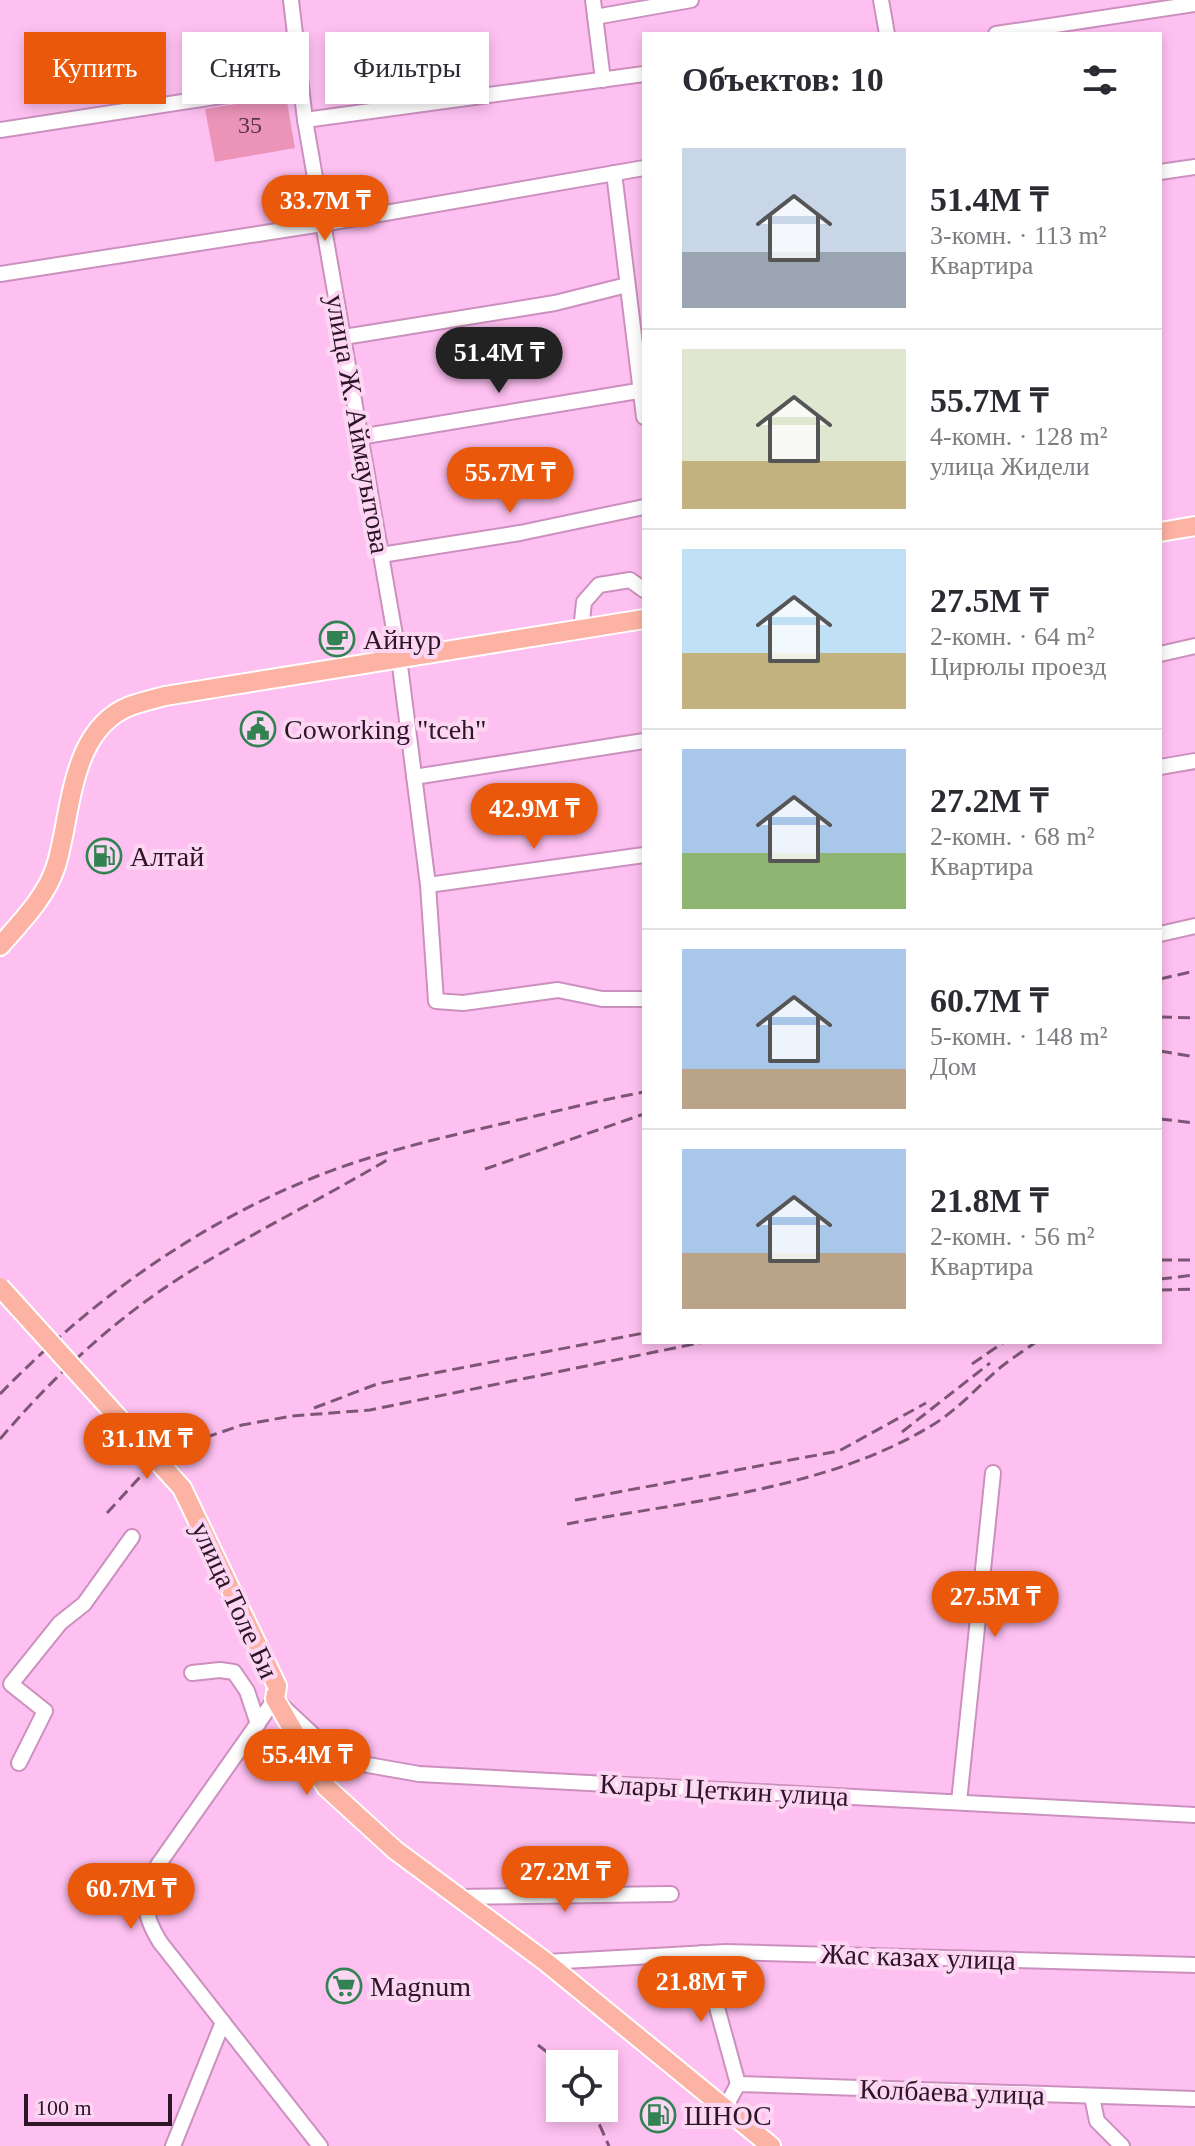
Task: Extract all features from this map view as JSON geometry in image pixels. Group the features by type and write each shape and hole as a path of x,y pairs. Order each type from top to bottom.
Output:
{"main road":[{"path":"1162,532 1195,526"},
{"path":"0,946 48,886 85,752 110,717 129,707 165,696 642,619"},
{"name":"улица Толе Би","path":"0,1287 182,1488 276,1692 326,1787 395,1850 546,1962 771,2146"}],"street":[{"name":"улица Ж. Аймауытова","path":"291,0 294,32"},
{"path":"593,0 603,80"},
{"path":"595,17 691,0"},
{"path":"881,0 887,32"},
{"path":"1008,32 1169,4 1195,4"},
{"path":"305,120 642,74"},
{"path":"0,130 182,102"},
{"name":"улица Ж. Аймауытова","path":"302,104 399,658 428,885 436,1001 463,1003 558,990 602,999 642,999"},
{"path":"1162,172 1195,167"},
{"path":"0,274 322,224 642,168"},
{"path":"359,437 642,391 614,173"},
{"path":"344,337 555,303 627,285"},
{"path":"381,555 520,533 642,507"},
{"path":"581,630 584,602 599,585 630,580 642,589"},
{"path":"1162,654 1195,646"},
{"path":"414,777 642,741"},
{"path":"1162,767 1195,761"},
{"path":"428,885 642,855"},
{"path":"1162,934 1195,926"},
{"path":"959,1802 993,1473"},
{"path":"19,1763 45,1711 11,1684 60,1623 84,1604 132,1537"},
{"path":"192,1673 234,1672 247,1691 258,1724"},
{"path":"276,1692 258,1724 158,1865 145,1892 144,1906 148,1922 320,2146"},
{"name":"Клары Цеткин улица","path":"276,1692 323,1744 368,1765 419,1774 1195,1815"},
{"path":"458,1897 671,1894"},
{"path":"702,1953 738,2084 724,2110"},
{"name":"Жас казах улица","path":"546,1962 702,1953 1195,1965"},
{"path":"173,2146 223,2022"},
{"name":"Колбаева улица","path":"738,2084 1195,2099"},
{"path":"1092,2097 1097,2121 1122,2146"}],"building":[{"path":"236,104 287,104 295,148 215,162 205,109"}],"railway":[{"path":"1162,979 1195,971"},
{"path":"1162,1017 1195,1018"},
{"path":"1162,1051 1195,1057"},
{"path":"0,1394 71,1327 148,1267 231,1216 275,1194 342,1167 410,1146 642,1092"},
{"path":"485,1169 642,1115"},
{"path":"1162,1119 1195,1123"},
{"path":"0,1439 40,1394 83,1353 153,1296 230,1248 387,1160"},
{"path":"1162,1260 1195,1260"},
{"path":"1162,1279 1195,1275"},
{"path":"1162,1290 1195,1289"},
{"path":"314,1408 377,1384 642,1333"},
{"path":"107,1513 151,1465 201,1439 242,1425 292,1416 370,1410 694,1344"},
{"path":"972,1364 1001,1344"},
{"path":"567,1524 707,1500 801,1479 846,1465 890,1448 941,1420 1001,1367 1033,1344"},
{"path":"902,1432 990,1363"},
{"path":"575,1500 839,1451 926,1403"},
{"path":"538,2045 546,2051"},
{"path":"598,2122 609,2146"}],"place":[{"name":"Айнур","path":"337,639"},
{"name":"Coworking \"tceh\"","path":"258,729"},
{"name":"Алтай","path":"104,856"},
{"name":"Magnum","path":"344,1986"},
{"name":"ШНОС","path":"658,2115"}]}
